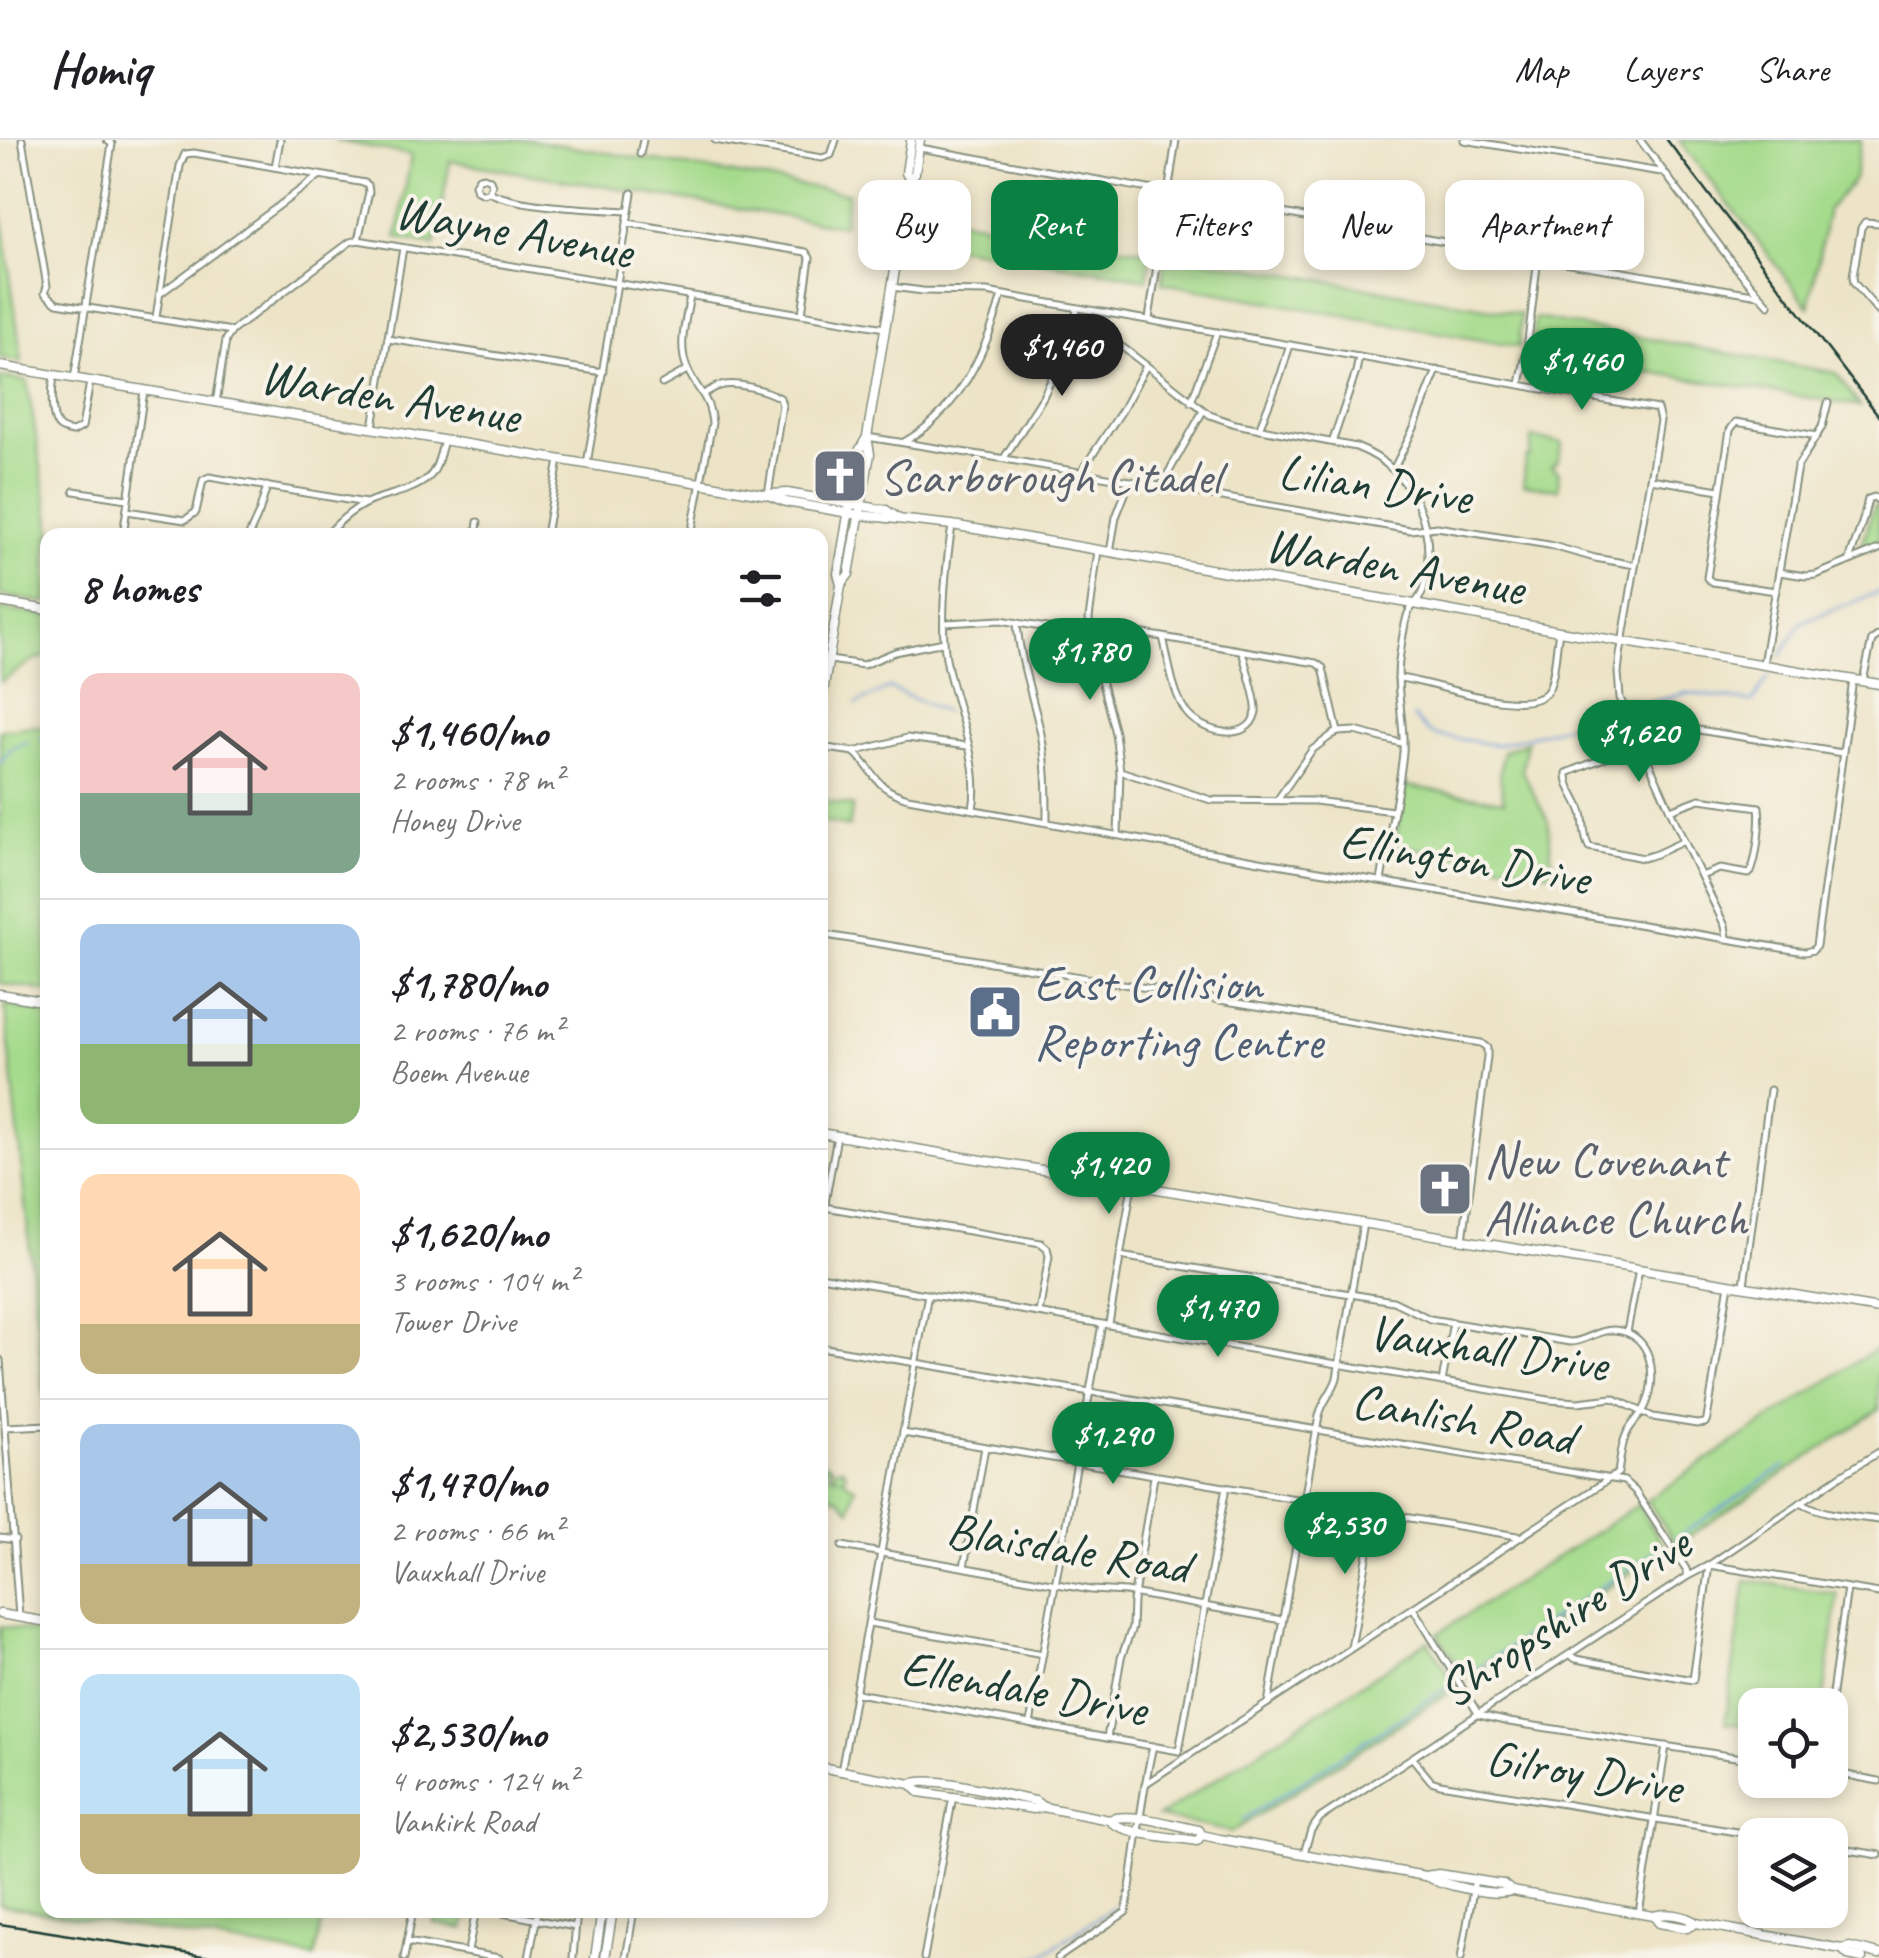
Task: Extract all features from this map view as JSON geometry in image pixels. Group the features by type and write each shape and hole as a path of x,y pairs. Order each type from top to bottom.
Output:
{"main road":[{"path":"841,585 849,574 870,454 868,437 890,287 910,180 915,172 915,143"},
{"name":"Warden Avenue","path":"0,366 768,495 787,493 848,508 886,510 898,518 1879,684"},
{"path":"828,670 848,508 858,452 868,437"},
{"path":"0,602 40,609"},
{"path":"0,997 40,1001"},
{"path":"828,1134 1879,1309"},
{"path":"0,1614 40,1621"},
{"path":"828,1770 911,1784 922,1780 956,1785 1035,1801 1043,1808"},
{"path":"911,1784 919,1792 1110,1820 1118,1816 1139,1819 1200,1830 1202,1835"},
{"path":"954,1796 956,1785"},
{"path":"1110,1820 1116,1828 1197,1840 1202,1835"},
{"path":"1202,1835 1425,1876 1440,1874 1474,1884 1503,1884 1512,1891 1654,1916 1689,1918 1696,1924 1879,1954"},
{"path":"595,1958 601,1918"},
{"path":"605,1958 612,1918"},
{"path":"1842,1950 1848,1956 1862,1958"}],"street":[{"path":"22,140 46,294 57,302 232,331 226,340 216,403"},
{"path":"74,379 112,144 107,140"},
{"path":"275,168 280,140"},
{"path":"640,154 643,140"},
{"path":"715,140 822,158 831,156 836,140"},
{"path":"1170,180 1176,140"},
{"path":"1464,140 1664,173"},
{"path":"1640,140 1769,305"},
{"path":"915,143 1138,187"},
{"path":"156,317 185,154 368,185 358,240"},
{"path":"160,294 319,176"},
{"path":"489,192 544,204 629,211"},
{"path":"587,464 632,193"},
{"path":"1284,213 1445,242"},
{"path":"628,222 806,252 810,258 802,314"},
{"path":"1879,223 1866,222 1860,228 1853,276 1854,283 1879,312"},
{"name":"Wayne Avenue","path":"232,331 350,242 358,240 885,328"},
{"path":"373,428 403,248"},
{"path":"1149,319 1156,270"},
{"path":"1520,384 1537,270"},
{"path":"1610,270 1760,295"},
{"path":"890,287 987,292 1658,409 1660,416 1618,673 1620,700 1727,937"},
{"path":"904,442 952,402 981,355 1002,295"},
{"path":"690,296 682,347 687,370 704,394 712,423 692,528"},
{"path":"1075,308 1079,319 1125,348 1203,411 1227,422 1363,450 1394,470 1422,510 1428,546 1426,571 1421,597 1408,613 1398,678 1403,743 1381,880"},
{"path":"1004,458 1043,397 1079,319"},
{"path":"1192,402 1216,332"},
{"path":"388,339 602,372"},
{"path":"1259,429 1290,345"},
{"path":"1332,441 1358,357"},
{"path":"1082,472 1146,366"},
{"path":"662,384 687,370"},
{"path":"1394,470 1437,370"},
{"path":"54,376 56,422 67,432 82,427 90,382"},
{"path":"704,394 721,385 780,398 768,495"},
{"path":"124,528 144,391"},
{"path":"1763,664 1797,467 1822,427 1828,404"},
{"path":"1162,486 1203,411"},
{"path":"1776,591 1708,581 1730,430 1736,422 1817,436"},
{"name":"Lilian Drive","path":"868,437 1410,530 1436,526 1549,545 1635,565"},
{"path":"334,528 366,503 429,478 444,441"},
{"path":"547,528 559,460"},
{"path":"127,511 185,520 196,512 204,480 209,476 366,503"},
{"path":"1650,479 1720,490"},
{"path":"1110,552 1116,517 1130,481"},
{"path":"253,528 267,486"},
{"path":"74,491 127,499"},
{"path":"1849,561 1868,499 1879,501"},
{"path":"477,528 478,522"},
{"path":"952,525 943,591 944,642 974,780 972,809"},
{"path":"1780,572 1816,574 1879,549"},
{"path":"1098,550 1091,630 1116,733 1120,771 1118,835"},
{"path":"945,623 1002,620 1064,631 1121,630 1320,664 1338,732"},
{"path":"1016,624 1043,748 1048,822"},
{"path":"1398,678 1511,702 1534,700 1544,695 1550,685 1559,631"},
{"name":"Ellington Drive","path":"854,752 878,784 908,798 1805,952 1816,946 1842,753 1858,681 1872,640 1879,635"},
{"path":"1163,637 1176,690 1186,712 1202,725 1224,733 1244,728 1252,722 1256,710 1242,650"},
{"path":"830,660 862,666 895,652 944,642"},
{"path":"1684,842 1640,858 1589,847 1584,841 1583,817 1566,773 1666,734 1694,728 1842,753"},
{"path":"1278,799 1316,745 1338,732 1365,733 1403,743"},
{"path":"828,747 854,752 908,738 967,746"},
{"path":"1120,771 1211,800 1331,802 1393,812"},
{"path":"1670,810 1706,799 1759,808 1751,872 1720,869 1701,876"},
{"path":"828,935 1483,1044 1487,1057 1463,1240"},
{"path":"1744,1286 1770,1090"},
{"path":"828,1187 838,1136"},
{"path":"1030,1724 1132,1185"},
{"path":"828,1208 1041,1243 1049,1256 1039,1313"},
{"path":"1268,1703 1320,1408 1334,1387 1340,1362 1363,1223"},
{"path":"1120,1256 1398,1302 1424,1317 1570,1342 1608,1330 1627,1332 1644,1345 1652,1362 1646,1406 1626,1434 1618,1473 1609,1480"},
{"path":"1627,1332 1639,1269"},
{"name":"Vauxhall Drive","path":"828,1277 1568,1402 1614,1398 1653,1417 1697,1424 1707,1420 1730,1284"},
{"path":"841,1772 928,1294"},
{"path":"1442,1382 1452,1322"},
{"name":"Canlish Road","path":"828,1348 1624,1481 1632,1486 1688,1576"},
{"path":"0,1360 19,1618"},
{"path":"5,1427 40,1425"},
{"path":"904,1434 1520,1537"},
{"path":"964,1567 985,1447"},
{"name":"Shropshire Drive","path":"1304,1854 1316,1821 1879,1452"},
{"path":"1106,1738 1122,1653 1132,1628 1134,1593 1154,1476"},
{"name":"Ellendale Drive","path":"1144,1784 1181,1754 1268,1703 1609,1480"},
{"path":"1181,1754 1226,1488"},
{"path":"1802,1502 1816,1510 1879,1520"},
{"path":"1351,1648 1375,1512"},
{"path":"0,1538 15,1540"},
{"name":"Blaisdale Road","path":"842,1546 1282,1620"},
{"path":"1571,1655 1576,1660 1694,1680 1709,1565 1879,1593"},
{"path":"1833,1688 1847,1588"},
{"path":"1413,1608 1480,1714 1509,1722 1738,1757"},
{"path":"869,1623 1043,1654"},
{"name":"Ellendale Drive","path":"856,1693 1181,1754"},
{"path":"1058,1958 1126,1912 1153,1746"},
{"path":"1639,1913 1666,1746"},
{"name":"Gilroy Drive","path":"1412,1759 1431,1781 1440,1784 1738,1832"},
{"path":"1848,1775 1879,1780"},
{"path":"924,1958 954,1796"},
{"path":"1848,1850 1879,1855"},
{"path":"1461,1958 1474,1884"},
{"path":"404,1958 412,1918"},
{"path":"468,1952 474,1918"},
{"path":"531,1918 575,1927"},
{"path":"573,1958 576,1918"},
{"path":"626,1958 633,1918"},
{"path":"529,1958 536,1919"},
{"path":"407,1942 499,1958"}],"green space":[{"path":"334,140 530,140 848,193 843,226 450,161 435,245 397,238 411,155"},
{"path":"1679,140 1861,140 1854,180 1828,209 1809,307"},
{"path":"0,199 22,362 0,358"},
{"path":"971,222 991,225 991,253 971,249"},
{"path":"1118,246 1138,250 1138,270 1148,270 1147,279 1094,270 1118,270"},
{"path":"1163,270 1264,270 1521,314 1519,347 1162,283"},
{"path":"1535,318 1836,373 1860,406 1531,353"},
{"path":"0,377 27,381 51,528 40,528 40,602 0,595"},
{"path":"1532,438 1563,443 1558,461 1552,466 1559,472 1558,489 1523,485"},
{"path":"1874,505 1879,508 1879,545 1861,549"},
{"path":"0,609 40,615 40,658 0,682"},
{"path":"40,727 40,990 0,983 0,730"},
{"path":"1527,742 1522,771 1548,821 1553,873 1395,845 1405,786 1504,801 1500,777 1503,751"},
{"path":"828,801 853,806 849,827 828,823"},
{"path":"5,1005 40,1012 40,1351"},
{"path":"1879,1347 1879,1410 1676,1545 1647,1500"},
{"path":"843,1468 846,1474 842,1478 855,1487 850,1510 828,1492 828,1473 838,1478 833,1469"},
{"path":"1638,1505 1666,1550 1466,1678 1437,1634"},
{"path":"1746,1580 1838,1594 1825,1688 1738,1688 1738,1725 1725,1723"},
{"path":"0,1626 40,1633 40,1912 0,1905"},
{"path":"1428,1641 1457,1687 1232,1832 1158,1817"},
{"path":"79,1918 322,1918 315,1957"},
{"path":"435,1918 466,1918 464,1929 434,1923"}],"waterway":[{"path":"1781,656 1801,622 1879,592"},
{"path":"1630,708 1687,693 1752,702 1769,676"},
{"path":"856,704 889,688 945,712"},
{"path":"1413,717 1435,735 1496,745 1617,712"},
{"path":"0,763 12,748 28,742"},
{"path":"1676,1538 1785,1466"},
{"path":"1467,1675 1662,1547"},
{"path":"1241,1821 1453,1684"},
{"path":"1031,1958 1039,1957 1114,1907"}],"railway":[{"path":"1667,140 1879,416"},
{"path":"0,1924 216,1958"}],"place":[{"name":"Scarborough Citadel","path":"840,476"},
{"name":"East Collision Reporting Centre","path":"995,1012"},
{"name":"New Covenant Alliance Church","path":"1445,1189"}]}
